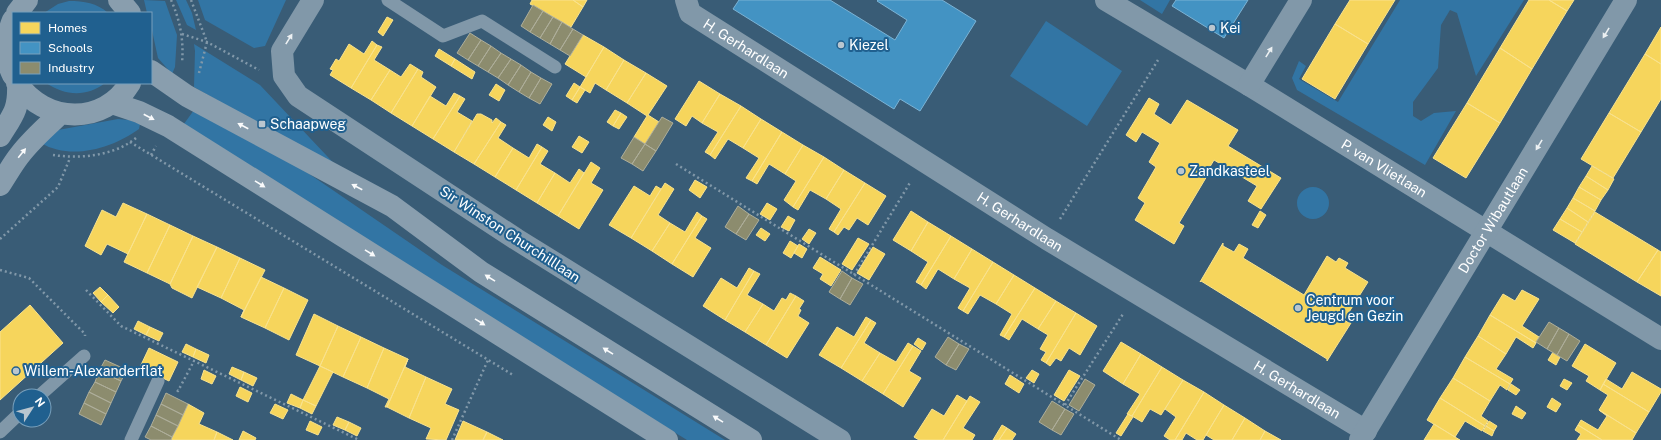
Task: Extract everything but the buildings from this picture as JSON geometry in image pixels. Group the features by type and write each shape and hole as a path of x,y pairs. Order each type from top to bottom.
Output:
{"street":[{"path":"18,12 27,0"},
{"path":"284,76 282,51 314,0"},
{"name":"H. Gerhardlaan","path":"686,0 690,13 1047,239 1363,435"},
{"name":"P. van Vlietlaan","path":"1106,0 1249,85 1661,339"},
{"path":"1249,85 1301,0"},
{"name":"Doctor Wibautlaan","path":"1363,435 1626,0"},
{"path":"10,22 7,50 12,72"},
{"path":"152,72 187,96 392,206 481,272 751,440"},
{"name":"Sir Winston Churchilllaan","path":"284,76 298,96 510,235 840,440"},
{"path":"0,136 15,113 18,98 16,84"},
{"path":"18,84 29,98 44,108 60,114 74,115 87,114 112,103 125,91 129,84"},
{"path":"112,103 140,112 168,126 667,440"},
{"path":"0,185 27,147 41,131 60,114"}],"lane":[{"path":"388,0 443,36 482,21 555,67"},
{"path":"48,388 84,356"},
{"path":"131,440 158,381"},
{"path":"0,432 12,421"}],"path":[{"path":"182,34 207,42 266,74 284,76"},
{"path":"1047,239 1171,39"},
{"path":"130,142 515,376"},
{"path":"0,239 58,187 70,158"},
{"path":"854,275 923,161"},
{"path":"676,164 1121,440"},
{"path":"0,270 29,278 85,334 84,356"},
{"path":"86,290 121,326 359,440"},
{"path":"1065,405 1136,293"},
{"path":"452,440 488,360"}],"shaded area":[{"path":"144,0 165,1 177,35 175,67 172,74 158,58 152,31 152,12 147,12"},
{"path":"176,0 186,0 192,13 196,30 187,25"},
{"path":"198,0 286,0 265,46 254,48 205,20"},
{"path":"1140,0 1170,0 1162,14"},
{"path":"1400,0 1524,0 1476,76 1457,13 1450,10 1441,25 1438,68 1413,102 1413,116 1421,121 1434,113 1456,111 1425,165 1297,90 1292,78 1299,61 1306,66 1299,79 1338,102"},
{"path":"69,1 80,1 90,3 107,12 46,12 58,4"},
{"path":"1046,21 1122,71 1087,126 1010,76"},
{"path":"194,44 260,85 343,173 194,87"},
{"path":"48,84 104,84 98,88 83,93 68,92"},
{"path":"194,110 286,158 442,265 725,440 687,440 181,128"},
{"path":"118,119 129,120 140,124 139,129 117,142 92,150 65,151 41,143 58,130"},
{"path":"1313,187 1324,192 1329,203 1324,214 1313,219 1302,214 1297,203 1302,192"}],"place":[{"name":"Kei","path":"1212,28"},
{"name":"Kiezel","path":"841,45"},
{"name":"Schaapweg","path":"262,124"},
{"name":"Zandkasteel","path":"1181,171"},
{"name":"Centrum voor Jeugd en Gezin","path":"1298,308"},
{"name":"Willem-Alexanderflat","path":"16,371"}]}
